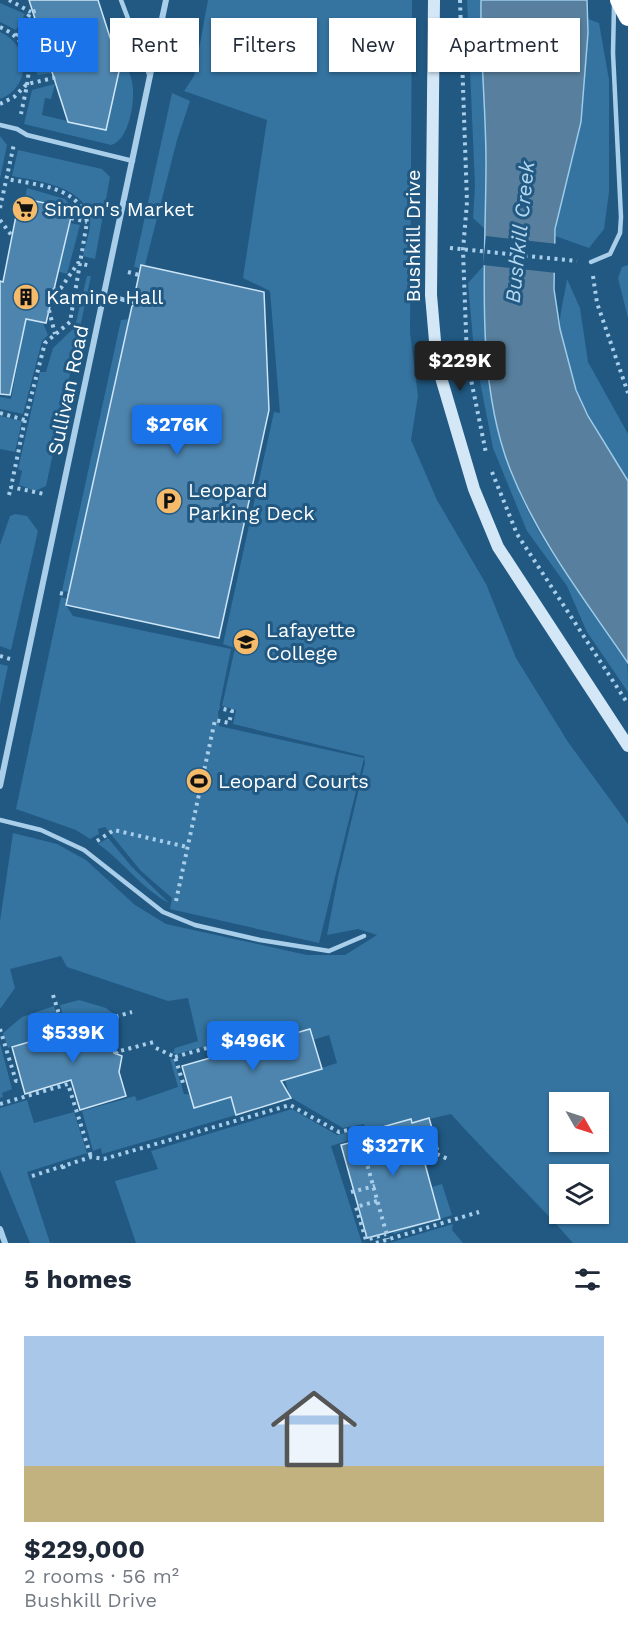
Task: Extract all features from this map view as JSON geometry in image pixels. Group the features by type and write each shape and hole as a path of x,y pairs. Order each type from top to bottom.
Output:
{"highway":[{"path":"616,0 628,17"}],"street":[{"name":"Sullivan Road","path":"0,786 151,80 166,0"},
{"name":"Bushkill Drive","path":"434,0 431,295 437,364 474,489 498,547 628,746"},
{"path":"0,1229 5,1243"}],"lane":[{"path":"121,0 151,80"},
{"path":"591,262 610,254 620,233 613,53 616,0"},
{"path":"0,125 17,129 27,135 133,161"},
{"path":"105,295 133,302"},
{"path":"0,820 41,830 84,850 150,903 172,916 195,925 260,940 329,951 364,936"}],"path":[{"path":"9,0 34,12 16,36"},
{"path":"460,0 467,202 463,250 467,360 488,464 517,534 628,704"},
{"path":"0,27 16,36 26,50 29,62 27,84"},
{"path":"0,104 14,97 27,84 58,77"},
{"path":"7,178 63,192 84,211 87,222 78,263 79,279 70,322 45,343 9,495"},
{"path":"71,218 87,222"},
{"path":"0,220 12,236"},
{"path":"463,250 591,262 597,303 628,393"},
{"path":"78,263 91,266"},
{"path":"53,290 61,288 78,263"},
{"path":"128,272 139,275"},
{"path":"49,310 56,334"},
{"path":"0,413 26,420"},
{"path":"11,487 44,494"},
{"path":"60,593 68,595"},
{"path":"0,656 10,659"},
{"path":"172,916 215,720 229,723 230,720 232,711 219,708"},
{"path":"109,833 114,831 187,847"},
{"path":"53,995 64,1030 132,1012"},
{"path":"0,1029 16,1081 21,1080"},
{"path":"156,1047 175,1057 245,1039 263,1032 268,1041"},
{"path":"117,1054 116,1052 154,1042"},
{"path":"175,1057 183,1083 187,1082"},
{"path":"0,1104 70,1082 92,1157"},
{"path":"32,1176 92,1157 104,1159 262,1110 290,1105 339,1132 357,1128 387,1237"},
{"path":"430,1151 448,1159"},
{"path":"63,1166 65,1172"},
{"path":"351,1192 374,1186"},
{"path":"377,1201 356,1207 366,1240 387,1237 479,1212"},
{"path":"376,1243 387,1237"}],"shaded area":[{"path":"208,0 412,0 412,18 329,18 329,72 412,72 410,333 418,396 411,440 437,500 486,584 516,658 568,742 628,824 628,1243 573,1243 556,1224 609,1224 609,1164 549,1164 549,1217 451,1114 412,1123 411,1119 367,1131 364,1124 343,1128 290,1097 285,1080 337,1063 329,1035 313,1040 309,1029 270,1040 266,1031 261,1030 177,1054 173,1053 175,1048 198,1041 188,998 168,1001 67,967 61,956 10,969 15,988 0,1009 0,921 13,833 57,844 86,860 135,905 166,924 307,955 345,955 377,935 358,929 327,935 365,763 364,756 233,724 236,710 222,706 235,648 223,644 274,412 280,413 270,291 243,278 267,120 184,91 195,72 199,72 199,49"},
{"path":"467,0 481,0 482,18 468,18"},
{"path":"0,3 25,14 23,18 18,18 16,30 0,22"},
{"path":"588,19 599,23 609,80 609,192 604,229 589,248 555,236 562,193 581,122"},
{"path":"0,32 17,46 18,72 22,72 18,85 0,99"},
{"path":"110,67 110,72 129,72 132,83 133,97 129,122 117,142 111,145 24,124 32,90 55,84 51,99 45,98 42,115 106,130 115,88 105,68"},
{"path":"36,72 53,73 38,75"},
{"path":"470,72 484,72 486,230 473,218 475,186"},
{"path":"172,93 190,101 177,140 144,269 134,267"},
{"path":"0,136 7,145 0,179"},
{"path":"18,150 102,169 110,177 95,259 83,256 90,224 87,208 80,199 59,187 12,176"},
{"path":"27,188 65,199 80,217 49,208 49,204 25,199"},
{"path":"70,223 80,225 67,274 57,271"},
{"path":"486,263 487,329 493,393 498,425 517,487 531,517 556,559 627,661 628,692 587,632 567,586 527,531 493,448 474,351 468,283"},
{"path":"628,265 628,318 618,278 622,267"},
{"path":"87,276 91,276 46,486 35,491 19,485 22,471 18,469 40,372 46,372 53,348 75,327"},
{"path":"567,279 580,308 588,362 628,434 628,481 585,409 569,370 560,329"},
{"path":"26,319 43,323 48,335 42,341 23,414 0,409 0,397 11,399"},
{"path":"129,319 69,592 62,591 121,320"},
{"path":"0,416 22,421 15,452 0,449"},
{"path":"15,514 27,516 38,531 11,650 0,646 0,545 10,516"},
{"name":"Leopard Courts","path":"61,597 68,599 66,605 73,616 231,649 218,713 219,726 364,758 319,943 170,909 172,898 141,871 105,827 98,829 99,834 90,839 76,830 16,809"},
{"path":"0,664 8,666 0,704"},
{"path":"108,838 131,866 169,903 150,890 98,844"},
{"path":"79,1000 106,1008 114,1014 70,1026 65,1024 60,1005"},
{"path":"54,1006 60,1026 58,1033 8,1048 3,1033 22,1017"},
{"path":"0,1043 12,1089 2,1093 3,1097 0,1098"},
{"path":"170,1058 174,1060 184,1094 231,1097 236,1115 102,1154 101,1148 93,1151 82,1111 135,1096 137,1101 178,1087"},
{"path":"27,1100 34,1123 74,1112 87,1153 27,1172 50,1243 30,1243 0,1170 0,1108"},
{"path":"292,1109 337,1135 355,1131 356,1138 331,1146 362,1243 136,1243 115,1181 158,1169 151,1151"},
{"path":"442,1184 452,1215 440,1219 432,1187"},
{"path":"439,1219 394,1234 393,1232"},
{"path":"453,1224 452,1230 463,1243 389,1243"}],"water":[{"name":"Bushkill Creek","path":"481,0 587,0 588,33 581,122 555,229 554,289 560,329 576,390 588,416 628,481 628,663 548,545 510,469 491,396 484,318 486,163 483,72 580,72 580,18 481,18"}],"pier":[{"path":"486,236 558,244 557,273 483,265"}],"building":[{"path":"29,0 98,0 110,37 110,72 119,72 106,130 68,122 52,72 98,72 98,18 35,18"},
{"name":"Kamine Hall","path":"25,199 50,204 49,208 72,213 46,323 26,319 10,395 0,394 0,281 3,282 16,216 21,217"},
{"name":"Leopard Parking Deck","path":"141,265 264,292 269,410 219,638 66,605 132,306 137,303 134,298"},
{"path":"104,1020 114,1053 122,1056 119,1072 126,1096 80,1110 71,1080 25,1094 12,1047"},
{"path":"310,1029 322,1069 281,1081 291,1098 236,1115 231,1097 194,1108 182,1066 231,1052 229,1046 262,1036 264,1042"},
{"path":"429,1118 438,1149 422,1153 440,1219 367,1238 341,1145 363,1139 361,1133 411,1119 412,1123"}],"place":[{"name":"Simon's Market","path":"25,209"},
{"name":"Kamine Hall","path":"26,297"},
{"name":"Leopard Parking Deck","path":"169,501"},
{"name":"Lafayette College","path":"246,642"},
{"name":"Leopard Courts","path":"199,781"}]}
